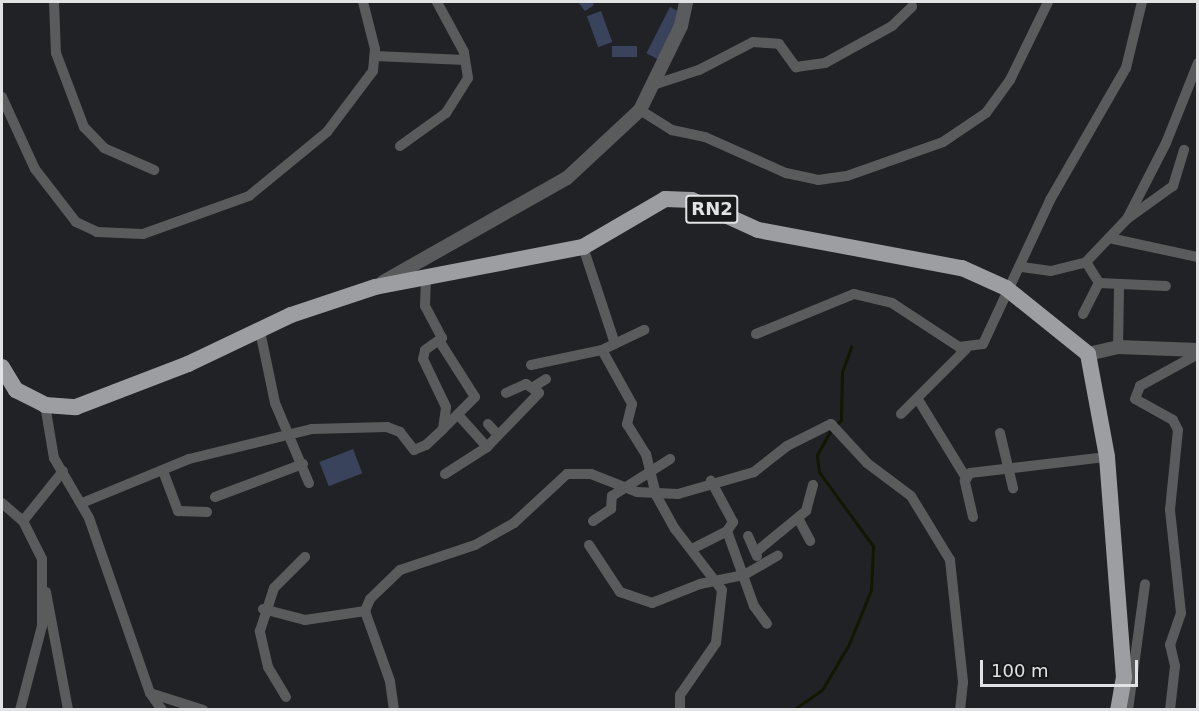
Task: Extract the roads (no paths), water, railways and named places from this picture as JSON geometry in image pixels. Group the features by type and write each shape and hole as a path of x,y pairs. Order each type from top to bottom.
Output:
{"highway":[{"name":"RN2","path":"2,367 16,390 45,405 76,407 260,331 291,315 375,287 584,247 665,199 692,200 758,230 908,255 962,268 1006,288 1088,354"},
{"path":"1088,354 1107,457 1124,677 1118,710"}],"street":[{"path":"54,2 56,54 84,127 104,148 154,170"},
{"path":"2,97 35,169 76,222 97,231 143,234 249,196 327,132 373,71 375,56 363,2"},
{"path":"400,146 452,106 468,78 465,60 437,2"},
{"path":"375,287 567,178 640,110 681,26 686,2"},
{"path":"640,110 672,130 705,137 786,173 818,180 847,176 943,142 986,113 1010,80 1047,2"},
{"path":"900,414 919,400 966,349 983,344 1004,308 1006,288 1022,267 1050,200 1126,68 1142,2"},
{"path":"650,86 699,70 753,42 779,44 796,67 825,63 892,26 912,7"},
{"path":"375,56 465,60"},
{"path":"1127,219 1189,94 1197,63"},
{"path":"1022,267 1051,271 1086,262 1127,219 1173,186 1184,150"},
{"path":"1109,238 1197,258"},
{"path":"584,247 615,344"},
{"path":"1086,262 1099,283 1119,287 1166,286"},
{"path":"426,276 425,306 442,331 440,342 423,354 446,407 443,429"},
{"path":"1083,314 1099,283"},
{"path":"1118,348 1119,287"},
{"path":"756,334 854,294 892,303 926,329 966,349"},
{"path":"531,365 563,354 602,350 644,330"},
{"path":"260,331 287,438 303,464 309,483"},
{"path":"82,503 163,471 231,448 287,438 312,429 387,427 400,432 414,450 473,405 474,392 456,374 455,358 440,342"},
{"path":"1088,354 1118,348 1197,352"},
{"path":"602,350 632,404 627,424 646,454 647,471 656,495 675,529 694,548 714,582 722,590 716,643 680,695 680,710"},
{"path":"1170,710 1175,666 1169,651 1181,613 1170,510 1179,430 1173,420 1135,399 1140,386 1197,352"},
{"path":"507,393 522,385 535,386 546,379"},
{"path":"445,474 487,447 538,395 535,386"},
{"path":"919,400 965,476 974,517"},
{"path":"45,405 54,458 82,503 150,693 162,710"},
{"path":"460,417 487,447"},
{"path":"488,424 498,435"},
{"path":"394,710 390,681 366,612 375,593 400,570 475,545 514,524 567,474 591,474 656,495 678,495 711,481 754,472 807,433 836,426 867,463 911,495 950,560 963,682 960,710"},
{"path":"1000,433 1013,488"},
{"path":"965,476 1009,466 1107,457"},
{"path":"593,521 608,512 612,496 647,471 670,459"},
{"path":"215,497 303,464"},
{"path":"23,521 63,471"},
{"path":"163,471 178,511 207,512"},
{"path":"711,481 731,512 727,531 767,624"},
{"path":"756,552 798,518 813,495 813,485"},
{"path":"2,504 23,521 42,559 43,583 36,667 20,710"},
{"path":"798,518 810,541"},
{"path":"694,548 727,531"},
{"path":"748,536 761,565"},
{"path":"589,545 620,592 635,600 669,600 714,582 744,575 778,555"},
{"path":"286,697 260,645 263,609 274,588 305,557"},
{"path":"43,583 56,624 69,710"},
{"path":"1128,710 1145,584"},
{"path":"263,609 305,620 366,612"},
{"path":"150,693 203,710"}],"waterway":[{"path":"836,425 841,420 842,372 851,347"},
{"path":"793,710 822,690 849,644 871,590 873,546 819,472 817,455 831,430"}]}
